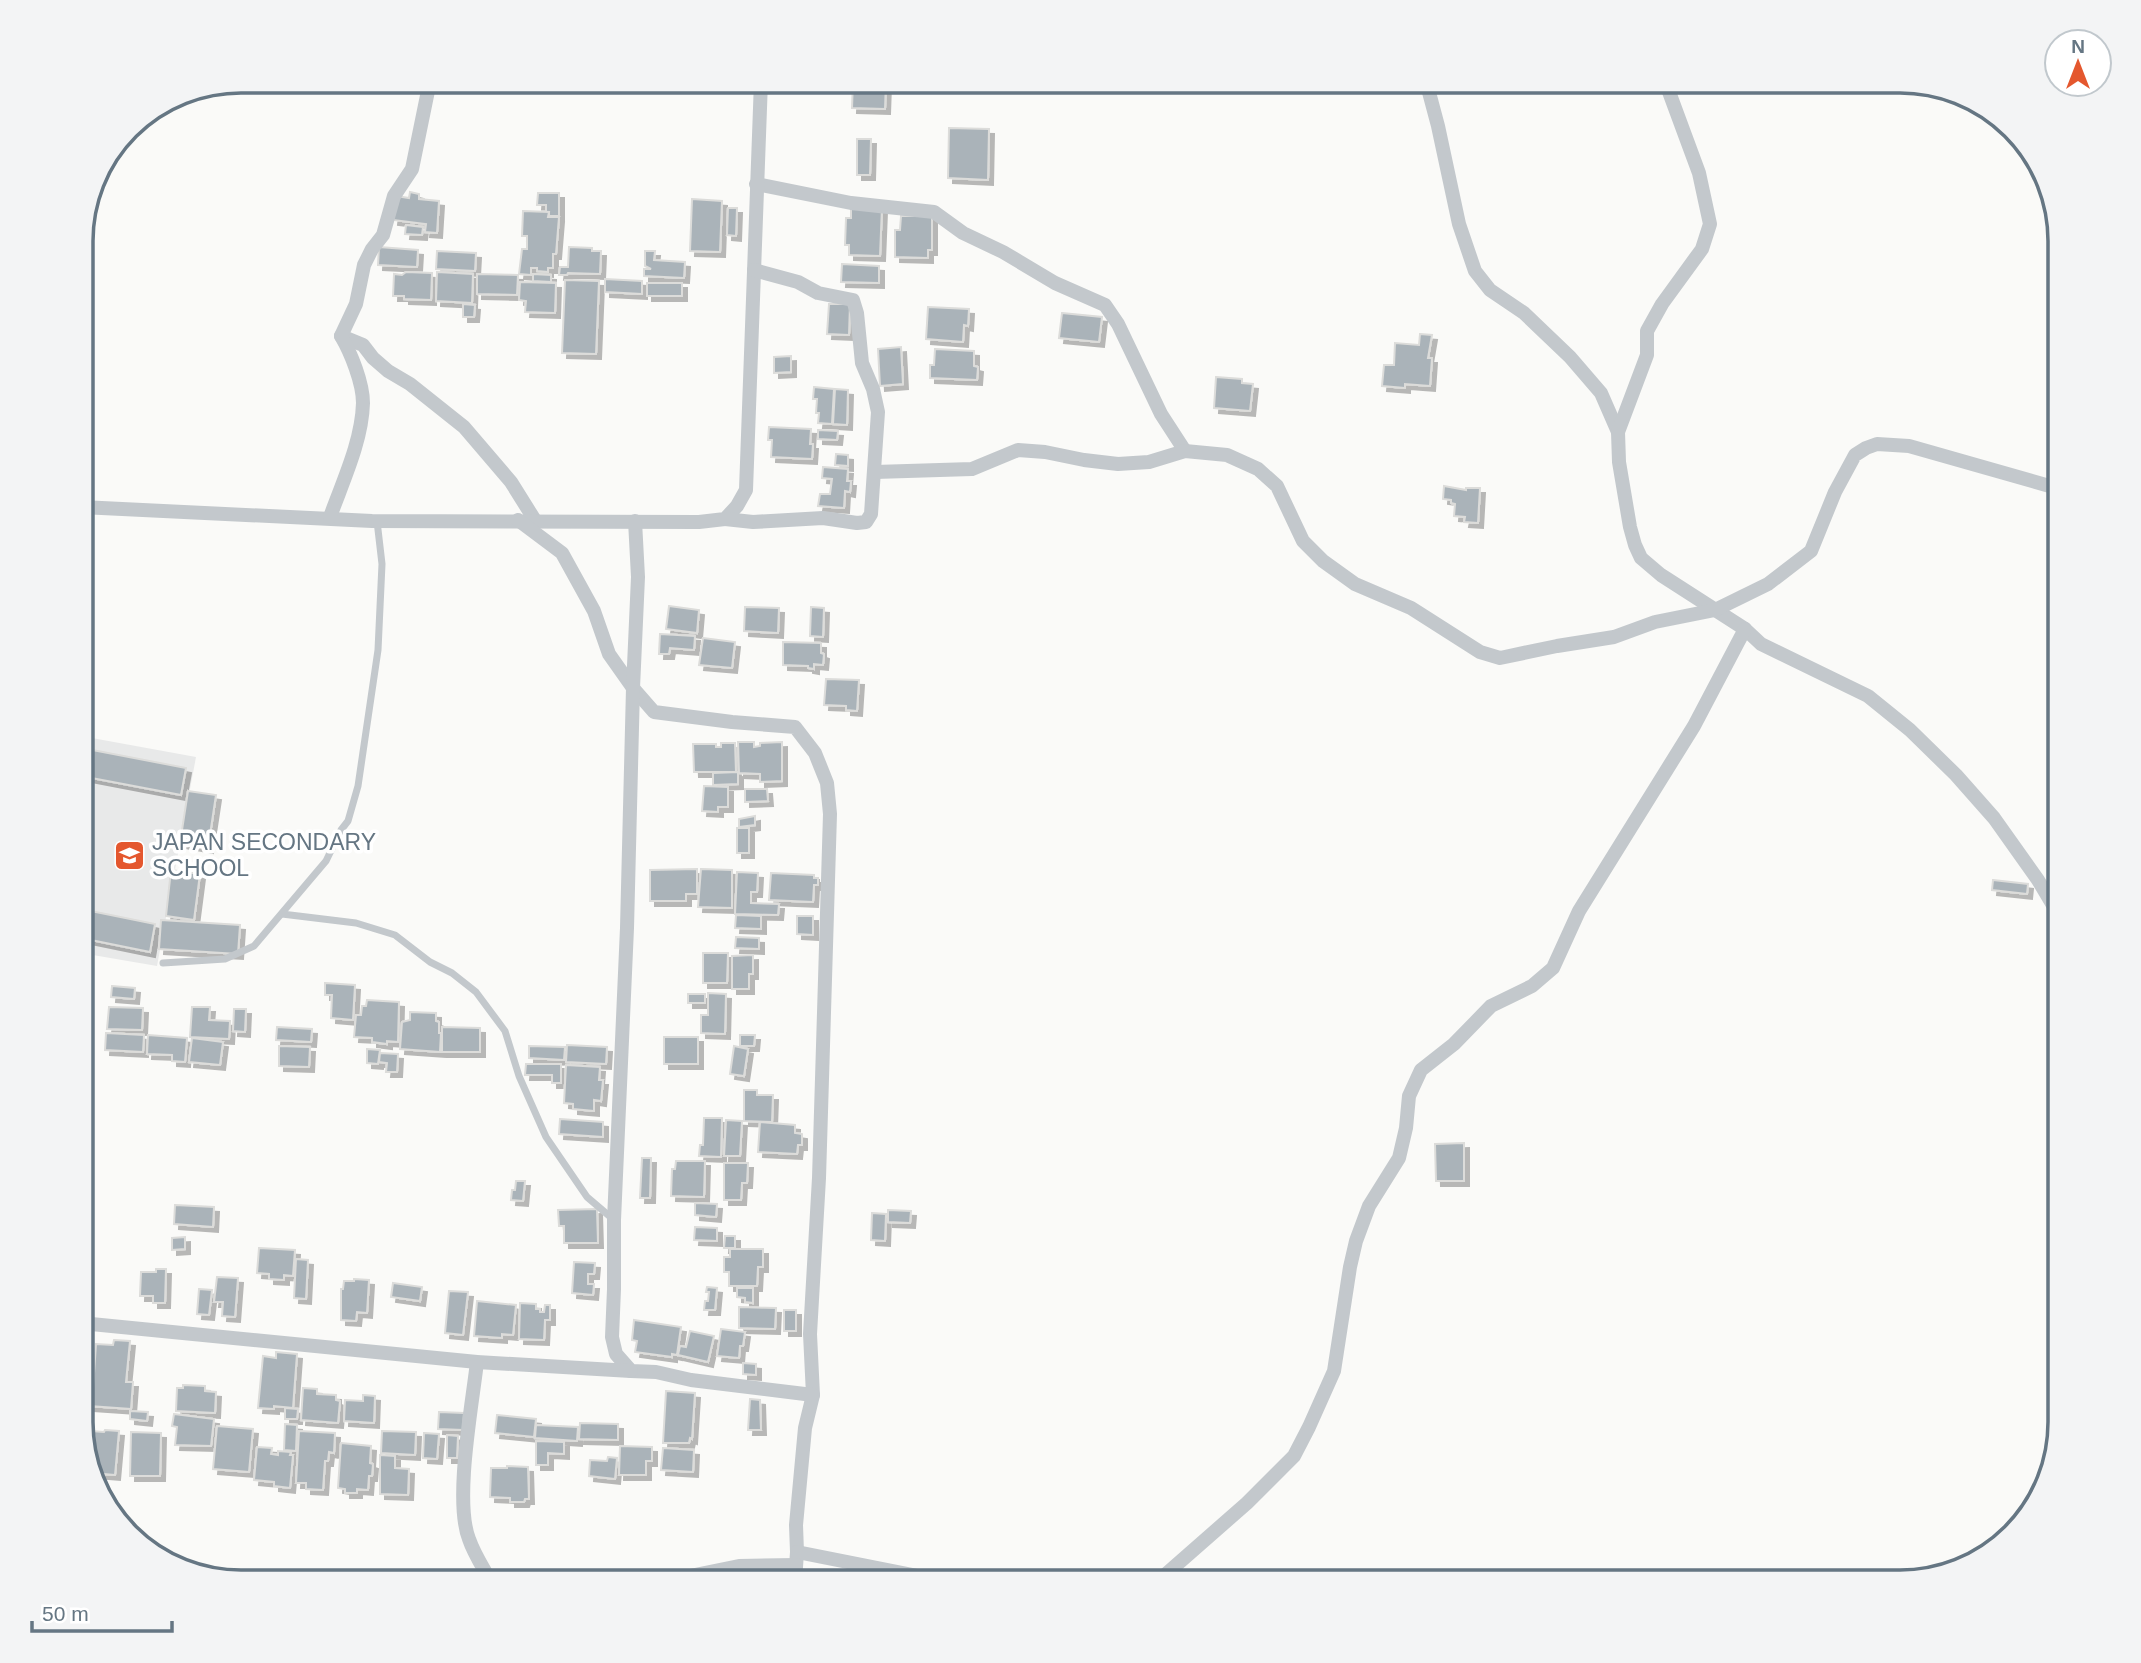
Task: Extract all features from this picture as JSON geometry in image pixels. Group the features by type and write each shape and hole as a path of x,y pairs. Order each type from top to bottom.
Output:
{"street":[{"path":"341,336 356,304 364,265 372,248 383,235 394,196 412,169 427,93"},
{"path":"725,519 737,506 746,489 760,93"},
{"path":"1429,93 1459,224 1475,271 1490,290 1524,313 1578,366 1601,393 1618,432 1619,462 1630,527 1634,545 1641,558 1661,575 1745,629 1761,644 1868,696 1910,730 1956,775 1994,818 2048,897"},
{"path":"1618,432 1647,355 1647,331 1662,304 1702,248 1710,225 1699,173 1670,93"},
{"path":"756,184 851,202 934,212 963,233 1003,252 1055,284 1105,305 1118,324 1161,414 1185,451"},
{"path":"93,507 377,521 699,522 725,519 753,522 823,518 866,522 871,514 878,412 873,389 862,363 858,313 853,300 818,293 798,282 754,270"},
{"path":"330,517 358,434 363,402 351,354 341,336"},
{"path":"341,336 363,345 388,371 410,384 464,427 511,482 536,522"},
{"path":"875,472 972,468 1018,450 1118,464 1149,462 1185,451 1227,455 1258,469 1276,486 1303,541 1323,561 1356,584 1411,608 1480,652 1500,659 1557,646 1614,638 1655,622 1715,610 1768,584 1807,555 1814,546 1835,492 1855,455 1866,447 1877,444 1909,446 2048,486"},
{"path":"518,520 562,554 594,611 609,654 654,712 794,727 815,753 827,783 830,858 825,931 819,1178 810,1334 813,1395 805,1428 796,1525 795,1570"},
{"path":"631,1371 615,1354 612,1336 638,577 635,521"},
{"path":"1172,1570 1247,1503 1294,1456 1309,1427 1334,1371 1356,1241 1369,1206 1399,1158 1406,1128 1409,1096 1421,1070 1454,1044 1492,1006 1532,986 1553,968 1579,911 1694,726 1745,629"},
{"path":"93,1324 477,1362 656,1372 691,1380 813,1395"},
{"path":"477,1362 463,1483 463,1511 468,1538 484,1570"},
{"path":"719,1570 796,1559 866,1570"}],"lane":[{"path":"163,963 225,959 254,946 326,860 352,810 378,650 382,564 377,521"},
{"path":"282,914 356,923 395,935 476,992 505,1031 519,1076 546,1137 587,1197 614,1220"}],"shaded area":[{"name":"JAPAN SECONDARY SCHOOL","path":"93,738 196,757 157,966 93,955"}],"building":[{"path":"853,93 886,93 885,109 852,108"},
{"path":"949,128 989,129 988,180 948,178"},
{"path":"857,139 871,139 870,175 857,175"},
{"path":"410,192 419,194 419,199 439,201 437,233 425,232 426,224 393,220 396,196 409,198"},
{"path":"538,193 559,193 559,216 549,216 546,205 537,205"},
{"path":"692,199 722,201 720,252 690,251"},
{"path":"851,206 882,207 880,256 849,255 849,245 845,245 846,218 851,218"},
{"path":"728,208 737,208 736,236 727,235"},
{"path":"523,211 549,212 548,217 559,217 556,254 553,254 553,268 548,268 548,272 531,268 531,275 519,274 522,249 527,249 527,236 522,236"},
{"path":"901,216 932,216 932,250 928,250 928,258 895,257 895,230 900,230"},
{"path":"406,225 423,227 422,235 405,234"},
{"path":"379,247 418,250 417,267 378,265"},
{"path":"569,247 601,251 600,274 559,275 560,267 568,267"},
{"path":"437,251 476,253 475,271 436,269"},
{"path":"645,251 655,251 654,260 685,262 684,278 644,276 644,269 651,269 645,266"},
{"path":"842,264 879,266 879,283 841,282"},
{"path":"406,272 432,273 431,300 393,296 394,274 402,275"},
{"path":"437,272 473,274 472,303 436,301"},
{"path":"477,274 518,275 517,295 477,294"},
{"path":"533,274 551,275 551,282 533,281"},
{"path":"605,279 642,281 642,294 605,292"},
{"path":"565,280 599,281 596,354 562,353"},
{"path":"520,282 556,283 555,313 525,312 526,301 519,300"},
{"path":"647,283 682,283 682,296 647,296"},
{"path":"463,304 475,305 474,317 463,317"},
{"path":"829,304 850,304 849,335 827,334"},
{"path":"928,307 969,309 963,342 926,339"},
{"path":"1062,313 1102,317 1099,342 1059,338"},
{"path":"1420,334 1432,335 1428,358 1432,358 1430,386 1382,386 1384,365 1394,365 1395,343 1419,345"},
{"path":"901,347 903,384 880,386 878,349"},
{"path":"935,349 974,351 974,366 978,367 977,380 930,378 930,365 934,365"},
{"path":"791,356 791,372 774,373 774,357"},
{"path":"1216,377 1242,379 1242,383 1253,384 1250,411 1214,408"},
{"path":"814,387 834,389 832,424 818,423 817,399 813,399"},
{"path":"835,389 848,390 847,425 833,424"},
{"path":"769,427 811,429 812,459 771,457 772,440 768,440"},
{"path":"818,430 838,431 837,440 818,439"},
{"path":"836,454 848,455 848,466 835,465"},
{"path":"823,467 848,469 850,492 845,491 844,508 818,506 820,494 830,494 832,479 822,478"},
{"path":"1444,486 1466,490 1480,488 1478,523 1464,522 1465,517 1454,516 1455,504 1451,503 1451,500 1443,499"},
{"path":"669,606 699,610 697,633 666,629"},
{"path":"745,607 779,608 778,633 744,631"},
{"path":"811,607 824,608 823,637 810,636"},
{"path":"660,634 695,636 694,650 670,648 669,654 659,654"},
{"path":"703,638 735,642 732,668 699,665"},
{"path":"783,642 821,643 823,665 814,664 814,669 808,666 783,665"},
{"path":"826,679 859,680 857,711 846,710 846,706 824,705"},
{"path":"738,742 754,742 754,747 760,746 760,743 782,742 782,781 760,782 760,774 739,773"},
{"path":"721,743 735,743 736,772 694,772 693,744 716,744 716,747 721,747"},
{"path":"93,750 186,768 181,795 93,778"},
{"path":"738,772 738,784 713,785 713,773"},
{"path":"704,786 728,787 728,807 718,807 718,812 702,811"},
{"path":"745,789 767,789 768,801 745,802"},
{"path":"188,791 216,795 208,848 180,843"},
{"path":"755,816 755,825 739,827 739,819"},
{"path":"737,828 749,828 749,853 737,853"},
{"path":"697,869 697,894 686,894 686,901 650,901 650,870"},
{"path":"701,869 732,870 732,908 698,907"},
{"path":"171,870 200,874 194,920 166,916"},
{"path":"737,872 758,873 757,892 751,892 751,903 779,904 778,915 735,914"},
{"path":"771,873 814,875 814,878 818,878 818,885 814,885 813,902 769,900"},
{"path":"1993,880 2028,884 2027,894 1992,890"},
{"path":"93,911 155,924 150,952 93,940"},
{"path":"736,915 761,916 761,929 735,928"},
{"path":"797,916 813,916 813,935 797,934"},
{"path":"161,920 240,925 238,954 159,949"},
{"path":"736,937 759,938 759,949 735,948"},
{"path":"703,953 728,953 727,983 703,983"},
{"path":"753,955 753,974 749,974 749,989 732,989 732,956"},
{"path":"325,983 355,985 353,1020 331,1018 332,995 325,995"},
{"path":"112,986 135,988 134,999 111,997"},
{"path":"708,993 726,994 725,1034 701,1033 701,1015 708,1015"},
{"path":"688,994 705,994 705,1003 688,1003"},
{"path":"367,1000 399,1002 398,1042 387,1041 387,1044 372,1042 372,1038 354,1037 356,1015 361,1015 362,1006 366,1006"},
{"path":"109,1007 143,1008 142,1030 107,1029"},
{"path":"192,1007 210,1007 209,1020 230,1021 229,1039 190,1037"},
{"path":"234,1009 246,1009 245,1032 233,1031"},
{"path":"410,1012 436,1013 441,1033 440,1052 400,1049 402,1022 410,1020"},
{"path":"277,1027 312,1029 311,1042 276,1040"},
{"path":"442,1027 480,1028 480,1052 442,1052"},
{"path":"106,1033 144,1035 143,1052 105,1050"},
{"path":"148,1035 187,1038 185,1062 172,1061 172,1055 147,1054"},
{"path":"740,1035 755,1035 754,1046 740,1046"},
{"path":"664,1037 698,1037 698,1064 664,1064"},
{"path":"192,1038 223,1042 220,1065 189,1062"},
{"path":"567,1045 607,1047 606,1064 566,1062"},
{"path":"279,1046 310,1047 309,1067 279,1066"},
{"path":"529,1046 565,1047 564,1060 529,1058"},
{"path":"734,1046 748,1049 744,1076 730,1074"},
{"path":"367,1049 380,1050 378,1064 367,1063"},
{"path":"380,1053 398,1054 397,1072 386,1072 387,1063 379,1062"},
{"path":"526,1064 561,1064 561,1083 552,1083 552,1075 525,1075"},
{"path":"566,1065 600,1067 599,1080 603,1080 601,1101 594,1100 594,1111 573,1109 573,1104 564,1103"},
{"path":"744,1090 757,1090 757,1095 773,1095 772,1122 744,1121"},
{"path":"704,1118 722,1118 721,1157 699,1156 700,1145 703,1145"},
{"path":"560,1119 603,1122 603,1137 559,1134"},
{"path":"726,1120 742,1121 740,1156 724,1156"},
{"path":"760,1122 795,1125 795,1133 802,1134 802,1145 798,1145 797,1154 758,1152"},
{"path":"1464,1143 1464,1181 1436,1181 1435,1144"},
{"path":"642,1158 651,1158 650,1198 640,1198"},
{"path":"676,1161 705,1161 704,1197 671,1196 672,1169 675,1169"},
{"path":"724,1163 748,1163 747,1183 742,1183 741,1200 724,1200"},
{"path":"516,1181 525,1181 523,1201 511,1200"},
{"path":"695,1203 717,1204 716,1217 695,1215"},
{"path":"175,1205 214,1207 213,1227 174,1224"},
{"path":"597,1209 598,1243 564,1243 564,1226 559,1226 558,1210"},
{"path":"888,1210 911,1211 910,1223 888,1222"},
{"path":"872,1213 886,1214 885,1241 871,1240"},
{"path":"695,1227 717,1228 717,1241 694,1240"},
{"path":"725,1236 735,1236 735,1248 724,1248"},
{"path":"185,1237 185,1249 172,1250 172,1238"},
{"path":"259,1248 295,1250 293,1276 284,1275 284,1280 269,1279 269,1274 257,1273"},
{"path":"730,1249 763,1249 763,1267 758,1267 757,1286 729,1286 729,1272 724,1272 724,1257 730,1257"},
{"path":"296,1259 308,1260 306,1299 294,1298"},
{"path":"574,1262 595,1263 594,1274 588,1274 588,1284 594,1284 593,1295 572,1293"},
{"path":"156,1269 166,1269 165,1303 153,1303 153,1296 140,1296 141,1272 156,1272"},
{"path":"217,1277 238,1278 235,1317 222,1316 223,1302 214,1302"},
{"path":"369,1280 367,1313 357,1312 356,1321 341,1320 341,1289 344,1281"},
{"path":"393,1283 422,1287 420,1301 391,1297"},
{"path":"707,1287 717,1288 715,1310 704,1310 705,1301 708,1301"},
{"path":"737,1288 753,1288 753,1303 737,1297"},
{"path":"199,1289 212,1290 209,1315 197,1314"},
{"path":"449,1291 468,1292 463,1335 445,1333"},
{"path":"477,1301 516,1305 513,1335 502,1334 502,1338 474,1336"},
{"path":"520,1303 536,1304 536,1309 540,1309 540,1312 544,1312 545,1305 550,1305 550,1320 545,1320 544,1340 519,1339"},
{"path":"739,1307 776,1308 775,1329 739,1328"},
{"path":"784,1310 796,1310 796,1331 784,1331"},
{"path":"634,1320 681,1327 677,1355 672,1354 672,1357 635,1352 637,1341 632,1340"},
{"path":"721,1329 745,1332 739,1358 717,1356"},
{"path":"690,1331 714,1336 708,1362 678,1355 680,1346 686,1347"},
{"path":"114,1340 130,1341 126,1382 133,1382 131,1409 93,1406 96,1344 113,1345"},
{"path":"276,1352 297,1354 293,1408 258,1408 263,1356 276,1358"},
{"path":"743,1363 756,1364 756,1375 743,1374"},
{"path":"183,1385 205,1386 205,1391 216,1392 215,1413 176,1411 177,1388 183,1388"},
{"path":"303,1388 317,1389 317,1394 336,1395 336,1400 340,1401 338,1423 301,1420"},
{"path":"666,1391 695,1393 692,1439 690,1438 689,1443 663,1443"},
{"path":"363,1395 375,1396 374,1423 344,1421 345,1400 363,1401"},
{"path":"750,1399 760,1400 761,1430 748,1430"},
{"path":"285,1408 298,1409 297,1419 285,1419"},
{"path":"130,1411 148,1412 147,1421 130,1419"},
{"path":"439,1412 464,1413 463,1430 438,1429"},
{"path":"174,1414 214,1419 211,1446 175,1445 177,1427 172,1426"},
{"path":"497,1415 536,1419 534,1437 495,1433"},
{"path":"580,1423 618,1424 618,1440 579,1439"},
{"path":"285,1424 297,1425 296,1451 284,1450"},
{"path":"536,1425 578,1427 577,1441 535,1438"},
{"path":"217,1426 253,1429 249,1472 213,1469"},
{"path":"93,1431 119,1431 115,1475 102,1474 98,1461"},
{"path":"299,1431 335,1433 334,1453 329,1452 328,1461 325,1461 323,1490 306,1489 306,1483 296,1483"},
{"path":"382,1431 416,1432 415,1455 381,1453"},
{"path":"131,1432 161,1433 160,1476 130,1476"},
{"path":"424,1433 439,1434 437,1459 423,1458"},
{"path":"447,1435 458,1436 457,1458 447,1458"},
{"path":"536,1441 564,1442 564,1454 548,1453 548,1465 536,1465"},
{"path":"341,1443 371,1446 370,1463 373,1464 368,1490 357,1489 357,1493 345,1493 345,1489 338,1488"},
{"path":"620,1446 652,1447 652,1461 646,1461 646,1475 619,1475"},
{"path":"257,1447 272,1448 271,1454 278,1455 278,1451 291,1452 290,1488 274,1486 274,1482 254,1480"},
{"path":"663,1448 694,1450 693,1472 661,1470"},
{"path":"380,1455 395,1456 395,1468 409,1469 408,1495 380,1494"},
{"path":"608,1457 617,1458 615,1479 589,1476 590,1460 607,1461"},
{"path":"528,1467 529,1499 524,1502 490,1497 491,1468"}],"place":[{"name":"JAPAN SECONDARY SCHOOL","path":"129,855"}]}
